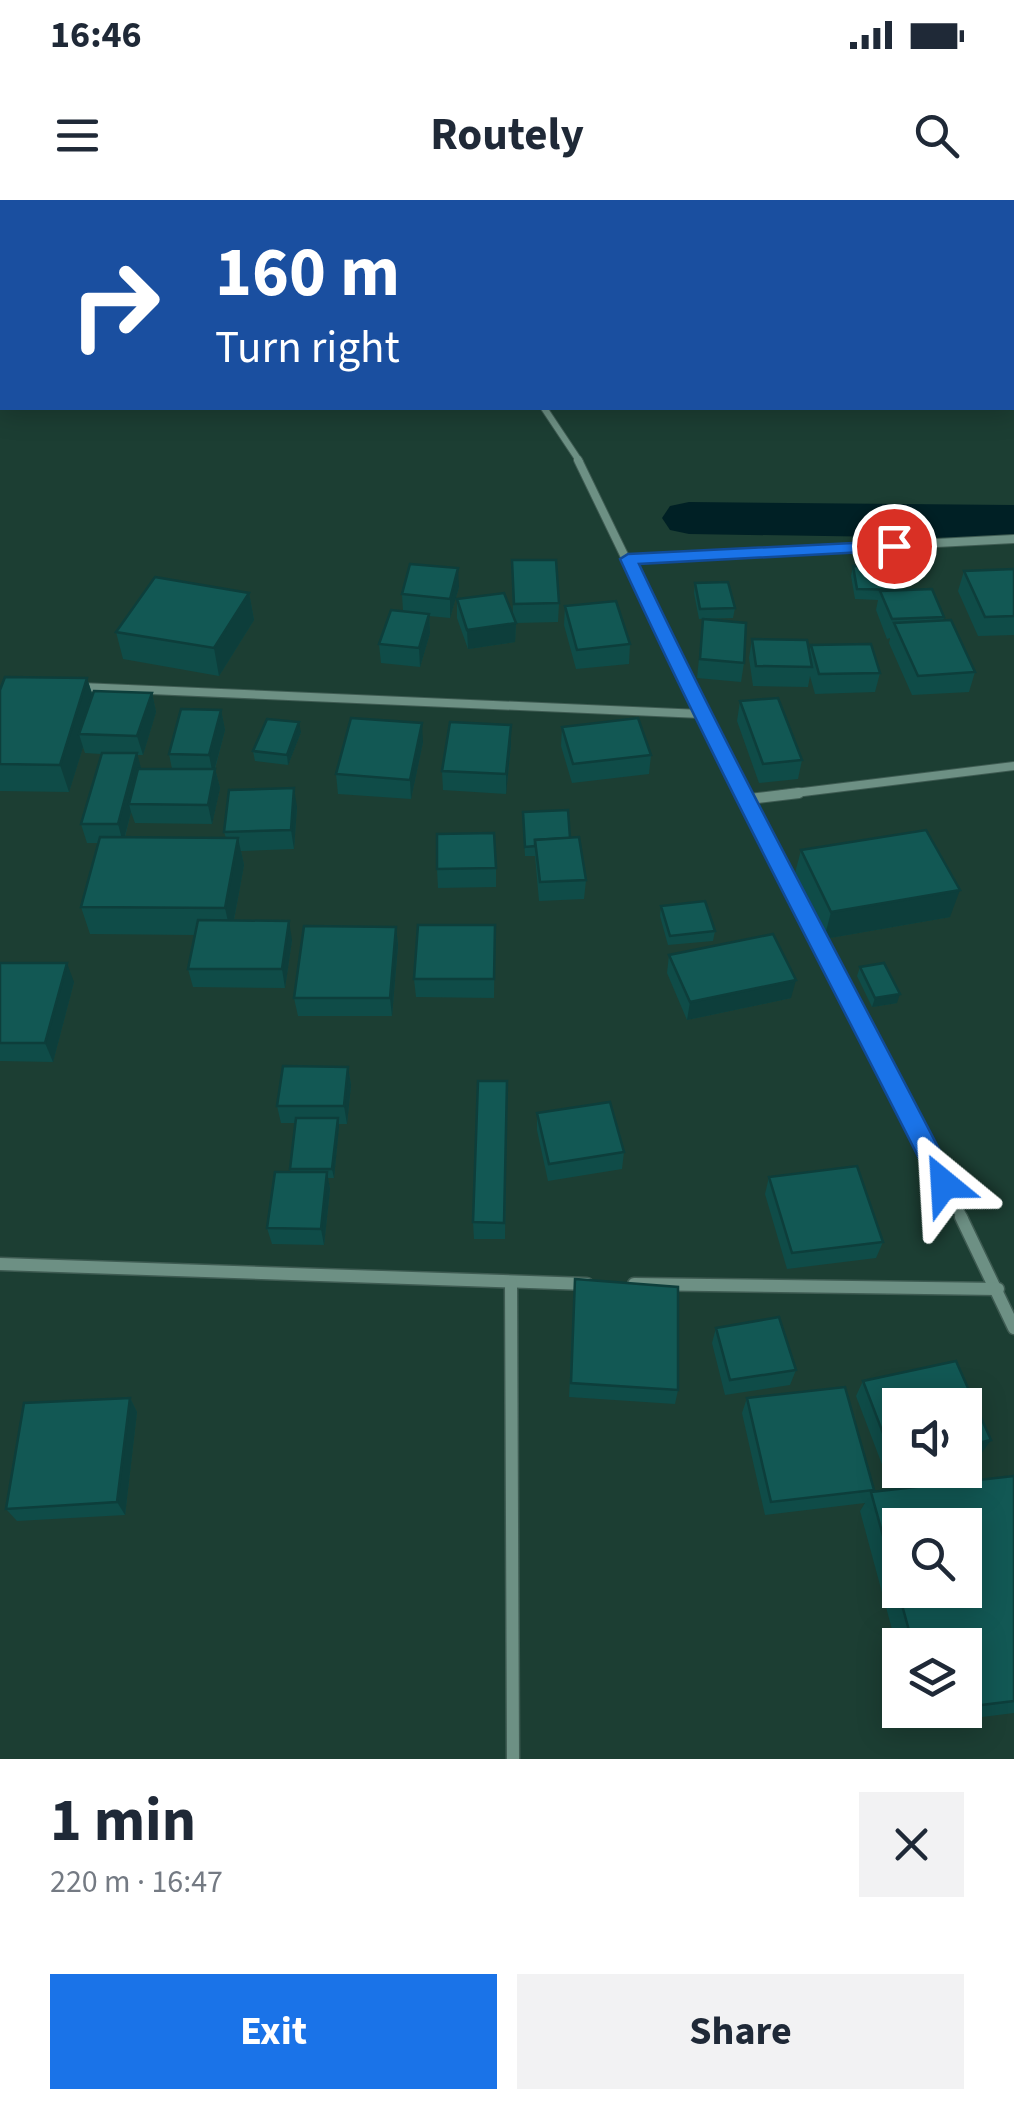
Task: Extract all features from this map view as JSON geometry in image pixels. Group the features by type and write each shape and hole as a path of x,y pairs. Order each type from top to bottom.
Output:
{"street":[{"path":"545,410 588,475 700,714 749,800 998,1289 1014,1328"},
{"path":"628,559 1014,539"},
{"path":"78,687 700,714"},
{"path":"749,800 1014,766"},
{"path":"0,1264 609,1284"},
{"path":"511,1282 513,1759"},
{"path":"628,1284 998,1289"}],"building":[{"path":"512,560 556,560 559,603 514,604"},
{"path":"410,564 458,568 450,599 402,594"},
{"path":"853,566 896,567 900,590 857,589"},
{"path":"1014,569 1014,616 985,617 964,571"},
{"path":"155,577 249,593 214,648 116,632"},
{"path":"728,582 735,608 700,609 695,583"},
{"path":"932,589 944,617 892,619 880,591"},
{"path":"504,593 516,623 467,630 457,599"},
{"path":"616,601 630,644 577,650 565,606"},
{"path":"391,610 429,614 419,648 379,644"},
{"path":"703,619 746,623 744,663 700,659"},
{"path":"951,620 975,672 918,676 894,623"},
{"path":"752,639 807,640 812,667 756,666"},
{"path":"871,644 880,673 819,674 811,645"},
{"path":"5,677 87,678 60,765 0,764 0,690"},
{"path":"94,691 152,693 137,736 79,734"},
{"path":"778,698 802,760 763,764 740,701"},
{"path":"181,709 221,710 209,755 169,754"},
{"path":"351,718 422,723 410,780 336,774"},
{"path":"638,718 651,755 573,764 562,727"},
{"path":"267,719 299,722 287,755 253,751"},
{"path":"450,722 511,725 506,774 442,771"},
{"path":"102,753 137,753 118,824 81,824"},
{"path":"138,769 215,769 208,805 129,804"},
{"path":"294,788 291,830 224,832 229,790"},
{"path":"568,810 570,838 535,840 535,846 525,847 523,812"},
{"path":"926,830 960,890 831,912 801,850"},
{"path":"494,833 496,868 437,869 437,834"},
{"path":"100,837 238,838 225,908 81,907"},
{"path":"579,837 586,880 540,882 535,840"},
{"path":"705,901 715,931 670,936 661,906"},
{"path":"198,920 289,921 282,969 188,969"},
{"path":"418,925 495,925 494,979 414,979"},
{"path":"304,926 396,927 390,998 294,998"},
{"path":"773,934 796,980 690,1002 669,955"},
{"path":"0,963 67,963 45,1043 0,1043"},
{"path":"884,963 900,994 875,998 860,967"},
{"path":"283,1066 348,1067 344,1106 277,1106"},
{"path":"478,1081 507,1081 504,1223 473,1222"},
{"path":"610,1102 624,1152 549,1164 537,1113"},
{"path":"296,1118 338,1118 332,1169 290,1169"},
{"path":"857,1166 883,1242 792,1253 769,1177"},
{"path":"275,1172 327,1172 321,1229 267,1228"},
{"path":"575,1279 678,1287 678,1390 571,1383"},
{"path":"779,1317 796,1370 730,1380 716,1328"},
{"path":"956,1361 968,1388 882,1388 882,1431 863,1381"},
{"path":"845,1387 874,1490 771,1502 747,1398"},
{"path":"130,1398 117,1502 6,1509 24,1403"},
{"path":"982,1420 991,1440 982,1442"},
{"path":"1014,1476 1014,1701 982,1705 982,1628 908,1628 903,1608 982,1608 982,1508 882,1508 882,1532 871,1492 982,1488 982,1480"}],"waterway":[{"path":"689,518 1014,522"}],"route":[{"path":"894,546 628,559 700,714 749,800 944,1184"}]}
